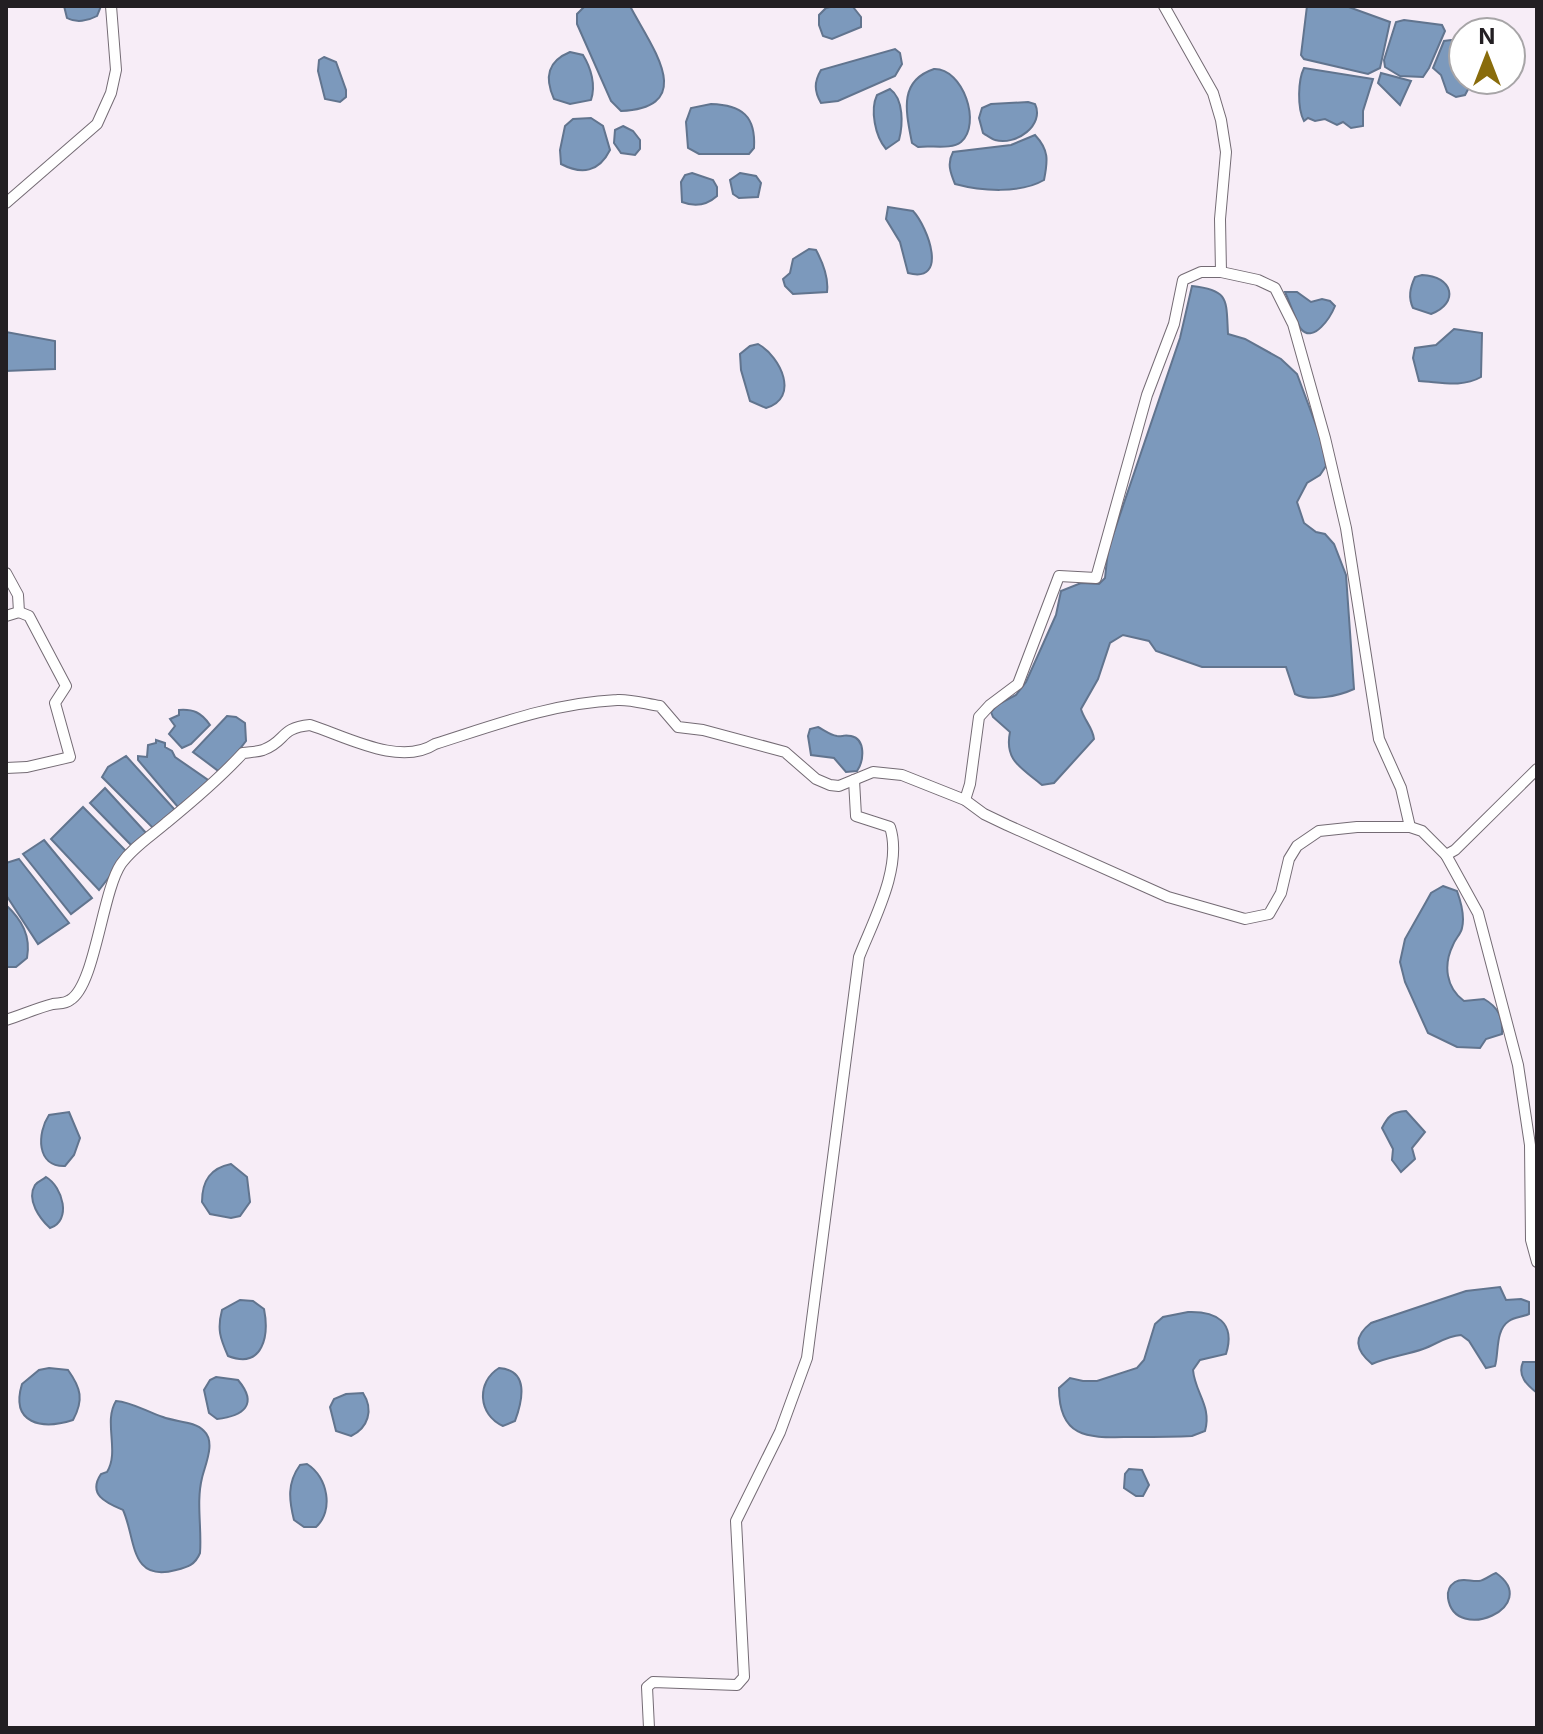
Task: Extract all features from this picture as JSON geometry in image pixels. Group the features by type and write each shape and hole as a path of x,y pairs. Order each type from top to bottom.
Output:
{"street":[{"path":"6,203 97,124 111,93 116,70 111,6"},
{"path":"1164,6 1213,93 1221,120 1226,152 1220,219 1221,272"},
{"path":"965,800 979,717 1018,684 1059,576 1096,578 1147,395 1174,324 1183,280 1201,272 1221,272 1258,280 1275,288 1293,324 1346,528 1379,739 1401,788 1410,827"},
{"path":"6,573 18,595 19,612"},
{"path":"6,616 19,612 29,616 66,686 55,703 70,757 27,767 6,768"},
{"path":"6,1020 68,1002 76,996 88,970 113,882 121,865 150,834 217,781 243,753 262,751 280,741 290,728 310,725 379,748 401,752 424,751 435,744 530,712 619,700 660,706 678,727 703,730 785,752 816,779 830,785 839,786 873,772 902,775 965,800 984,814 1168,897 1245,919 1269,914 1281,893 1289,859 1305,838 1319,831 1410,827 1422,831 1446,855 1478,913 1518,1065 1530,1145 1531,1240 1537,1262"},
{"path":"1446,855 1455,850 1537,769"},
{"path":"649,1728 647,1687 653,1682 737,1685 744,1677 736,1521 780,1432 807,1358 859,957 885,896 888,881 893,836 890,827 856,816 854,780"}],"water":[{"path":"64,6 101,6 97,16 78,21 67,18"},
{"path":"585,6 630,6 663,72 664,86 659,98 645,107 621,111 611,101 577,24 577,14"},
{"path":"1307,6 1346,6 1390,22 1380,68 1368,74 1304,59 1301,55"},
{"path":"853,7 861,17 861,27 832,39 823,36 819,15 826,8"},
{"path":"1404,20 1442,25 1445,31 1423,77 1400,76 1385,67 1384,60 1396,22"},
{"path":"1444,41 1447,41 1447,92 1441,75 1433,68"},
{"path":"895,49 900,53 902,64 895,76 838,101 821,103 816,86 821,70"},
{"path":"570,52 583,55 588,65 593,83 591,100 570,104 554,99 549,84 550,71 557,60"},
{"path":"324,57 336,62 346,90 346,97 340,102 325,99 318,71 319,60"},
{"path":"1304,68 1373,79 1363,111 1363,126 1351,128 1343,122 1337,125 1325,119 1315,121 1308,118 1304,121 1299,94"},
{"path":"934,69 953,77 961,87 970,123 967,134 957,144 918,147 912,143 907,99 915,81"},
{"path":"1381,73 1411,81 1400,105 1378,83"},
{"path":"890,89 898,99 901,127 899,140 886,149 876,130 874,108 877,95"},
{"path":"711,104 731,107 745,114 754,137 754,148 749,154 699,154 688,148 686,122 691,108"},
{"path":"991,104 1035,104 1036,119 1020,137 1003,141 994,140 983,133 979,118 982,108"},
{"path":"591,118 603,126 610,150 606,157 595,167 583,170 561,164 560,150 565,126 573,119"},
{"path":"623,126 633,131 640,140 640,149 635,155 621,153 614,143 615,130"},
{"path":"1035,135 1046,156 1044,180 1024,188 1000,190 955,184 950,168 953,152 1011,145"},
{"path":"692,173 713,180 717,196 701,204 682,202 681,182 685,175"},
{"path":"740,173 756,176 761,183 758,197 739,198 733,194 730,180"},
{"path":"888,207 913,211 924,229 932,262 928,270 921,274 908,273 900,242 886,219"},
{"path":"809,249 816,250 821,260 827,292 793,294 783,279 790,273 793,259"},
{"path":"1422,275 1441,280 1449,291 1446,303 1431,314 1413,308 1410,300 1415,277"},
{"path":"1192,286 1213,290 1224,299 1228,334 1245,339 1281,359 1297,374 1323,444 1326,466 1320,475 1307,483 1297,502 1304,523 1316,532 1325,534 1334,544 1346,575 1354,689 1341,694 1308,698 1295,694 1286,667 1202,667 1156,651 1149,641 1123,635 1110,643 1098,679 1081,709 1094,739 1054,783 1042,785 1016,763 1010,750 1010,732 991,712 997,705 1016,695 1026,682 1056,615 1061,591 1081,583 1099,584 1105,578 1108,550 1180,338"},
{"path":"1285,292 1297,292 1311,302 1322,299 1330,301 1335,306 1321,327 1306,333 1301,329"},
{"path":"1454,329 1482,333 1481,377 1459,383 1419,381 1413,358 1415,348 1436,345"},
{"path":"6,332 55,341 55,369 6,371"},
{"path":"758,344 774,358 783,377 782,396 766,408 750,401 741,370 740,354"},
{"path":"179,710 196,712 210,725 191,744 182,748 169,734 175,726 170,719 179,715"},
{"path":"227,716 245,723 246,741 221,773 193,752"},
{"path":"818,727 832,735 851,736 859,741 862,756 857,771 846,772 834,758 811,755 808,736 810,729"},
{"path":"156,740 165,743 175,757 209,783 178,807 138,760 138,756 147,757 148,745 156,743"},
{"path":"126,756 176,811 153,828 102,777 108,767"},
{"path":"105,788 147,834 133,847 90,803"},
{"path":"83,807 128,853 99,890 51,839"},
{"path":"44,840 92,898 71,914 23,854"},
{"path":"19,859 69,923 38,944 6,895 6,863"},
{"path":"1443,886 1457,891 1463,914 1461,930 1448,960 1448,976 1453,990 1464,1001 1484,999 1489,1002 1502,1022 1502,1034 1486,1039 1480,1048 1457,1047 1428,1033 1405,982 1400,962 1405,939 1431,893"},
{"path":"6,905 21,923 28,943 27,958 16,967 6,967"},
{"path":"1406,1111 1425,1132 1412,1148 1415,1159 1401,1172 1392,1160 1393,1149 1382,1128 1391,1115"},
{"path":"69,1112 80,1138 74,1155 65,1166 55,1165 44,1155 42,1131 49,1115"},
{"path":"231,1164 247,1177 250,1202 240,1216 231,1218 210,1214 202,1202 206,1181 213,1172"},
{"path":"46,1177 57,1188 63,1204 61,1218 50,1228 38,1214 32,1197 35,1185"},
{"path":"1500,1287 1506,1300 1529,1302 1529,1314 1511,1320 1501,1330 1495,1366 1486,1368 1469,1341 1461,1335 1372,1364 1359,1349 1361,1333 1371,1323 1466,1291"},
{"path":"240,1300 253,1301 264,1309 266,1329 257,1354 240,1359 228,1356 221,1339 220,1317 222,1310"},
{"path":"1188,1312 1215,1316 1226,1326 1228,1334 1226,1354 1200,1360 1193,1370 1205,1407 1205,1431 1192,1436 1106,1437 1072,1428 1065,1419 1059,1388 1070,1378 1097,1381 1137,1368 1144,1360 1155,1324 1163,1317"},
{"path":"1523,1362 1537,1362 1537,1393 1522,1376"},
{"path":"499,1368 515,1374 521,1387 515,1421 503,1426 489,1414 483,1398 486,1381"},
{"path":"39,1370 68,1370 76,1383 80,1400 73,1420 40,1424 25,1416 21,1408 19,1397 22,1384"},
{"path":"216,1377 238,1380 247,1396 247,1403 241,1412 217,1419 209,1413 204,1390"},
{"path":"363,1393 369,1412 362,1428 351,1436 336,1431 330,1407 334,1399 346,1394"},
{"path":"116,1401 195,1425 207,1436 209,1454 199,1496 200,1553 188,1566 161,1572 150,1570 142,1564 123,1510 105,1501 98,1493 97,1481 111,1464 111,1418"},
{"path":"307,1464 320,1477 326,1494 325,1512 316,1527 304,1527 294,1520 291,1506 293,1478 300,1465"},
{"path":"1129,1469 1142,1470 1149,1485 1143,1496 1136,1496 1124,1488 1125,1474"},
{"path":"1496,1573 1508,1585 1509,1597 1503,1608 1492,1616 1479,1619 1465,1619 1454,1612 1448,1598 1453,1584 1461,1580 1479,1581"}]}
